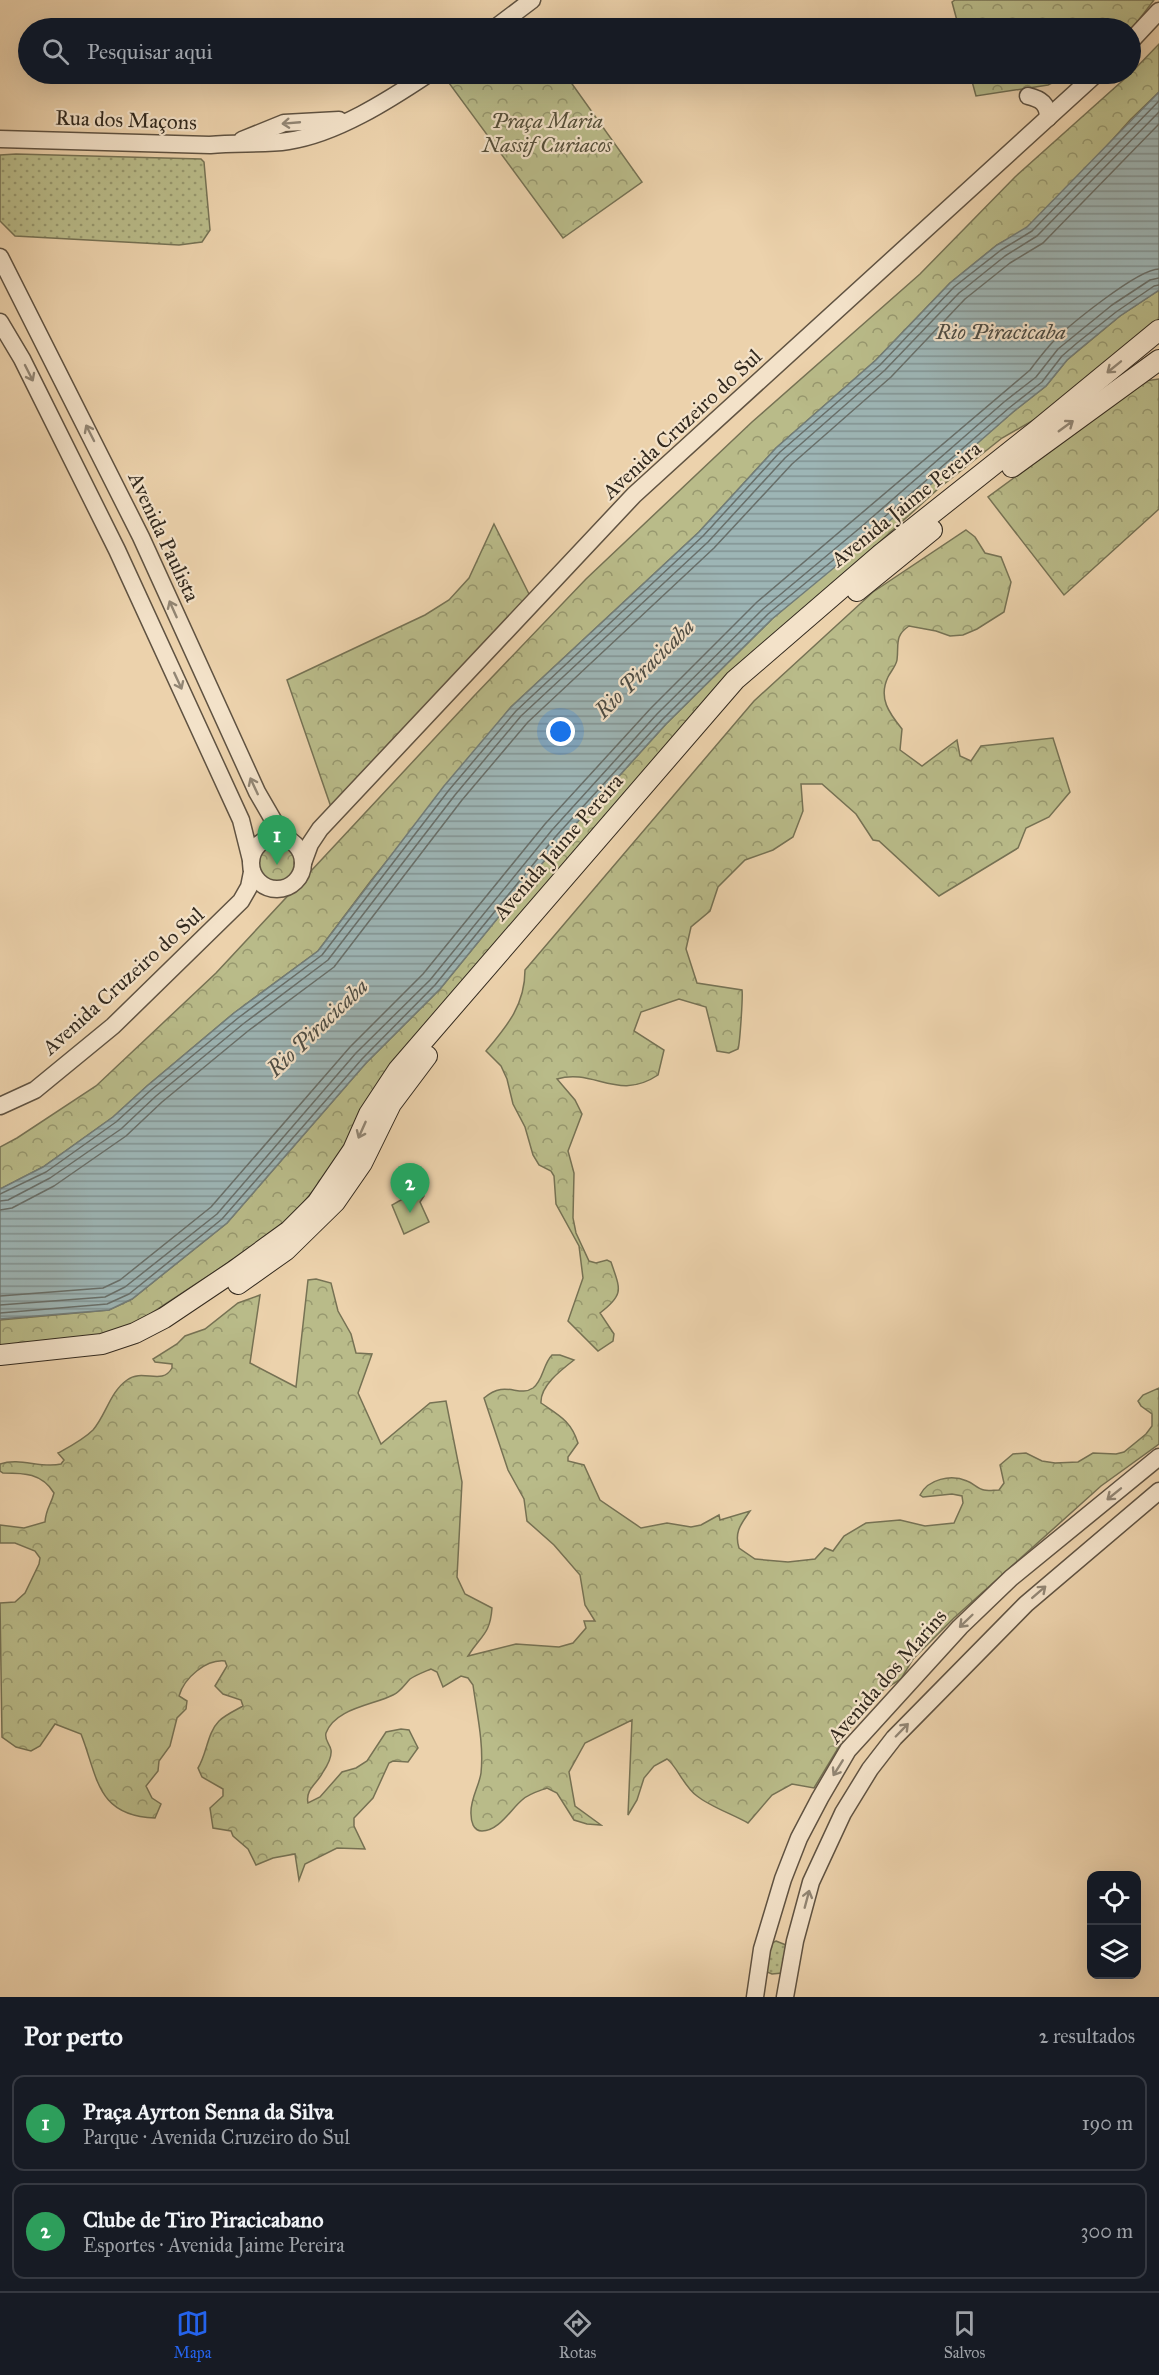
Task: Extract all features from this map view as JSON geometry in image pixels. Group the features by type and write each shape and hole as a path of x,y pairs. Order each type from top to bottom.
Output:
{"main road":[{"name":"Avenida Jaime Pereira","path":"0,1354 102,1344 135,1333 183,1306 289,1231 316,1203 347,1159 369,1114 398,1070 735,680 881,554 1159,330"},
{"name":"Avenida Jaime Pereira","path":"0,1367 107,1354 141,1345 188,1319 286,1250 335,1202 362,1163 391,1104 408,1079 745,684 804,631 995,480 1134,376 1159,360"},
{"path":"1134,376 1159,369"}],"street":[{"path":"508,18 532,0"},
{"path":"1141,31 1159,10"},
{"name":"Rua dos Maçons","path":"4,140 210,145 237,142 287,142 312,135 383,104 413,84"},
{"name":"Avenida Cruzeiro do Sul","path":"303,863 310,844 320,829 634,495 1085,84"},
{"path":"1028,96 1044,102 1048,109 1048,117"},
{"name":"Avenida Paulista","path":"0,257 122,497 268,814 284,838"},
{"path":"0,322 22,359 117,550 241,820 251,866 260,884 273,889 282,889 297,880 303,863 297,846 284,838"},
{"path":"98,510 122,497"},
{"path":"117,550 141,537"},
{"path":"241,820 248,824 256,823 268,814"},
{"path":"251,866 258,844 266,839 284,838 320,829"},
{"name":"Avenida Cruzeiro do Sul","path":"0,1106 34,1090 114,1026 241,901 249,887 251,866"},
{"name":"Avenida Cruzeiro do Sul","path":"241,901 273,889"},
{"name":"Avenida dos Marins","path":"757,1991 762,1949 783,1879 799,1838 848,1750 968,1618 1011,1578 1159,1457"},
{"path":"757,1991 775,1987 787,1989 796,1939 812,1882 829,1841 870,1769 894,1738 1026,1604 1159,1491"},
{"path":"762,1949 776,1930 781,1928 791,1933 796,1939"}],"green space":[{"path":"955,0 1154,0 1140,18 956,18 952,2"},
{"path":"1159,44 1159,92 1130,120 1039,222 997,245 950,283 876,360 776,448 699,532 511,707 370,882 318,951 234,1013 113,1117 43,1167 0,1189 0,1147 96,1086 216,973 586,579 752,422 920,274 1015,177 1119,84 1141,84 1141,63"},
{"name":"Praça Maria Nassif Curiacos","path":"450,84 572,84 642,182 563,238"},
{"path":"973,84 1050,84 1048,85 976,96"},
{"path":"0,155 201,159 204,162 210,230 202,242 179,245 15,236 0,221"},
{"path":"1159,290 1159,325 1062,404 1002,438 938,489 732,676 363,1110 332,1168 284,1226 129,1328 98,1337 0,1348 0,1320 109,1310 132,1299 227,1223 366,1063 440,989 562,839 666,724 772,619 1046,386 1067,360 1120,316"},
{"path":"1159,379 1159,509 1064,595 988,497 1145,381"},
{"path":"494,524 530,596 331,807 287,680 425,615 449,600 469,578"},
{"path":"966,530 975,537 985,553 1001,557 1011,582 1004,612 963,635 950,636 909,626 901,633 896,662 888,677 884,692 886,705 902,729 900,750 922,766 957,740 960,756 971,761 981,746 1053,738 1070,792 1049,817 1026,828 1018,848 939,896 879,841 873,840 856,814 822,784 801,784 803,811 793,837 773,850 745,860 718,887 710,911 691,927 686,949 697,983 742,990 738,1049 729,1053 717,1051 706,1007 679,999 641,1012 634,1031 664,1050 658,1075 631,1085 618,1085 583,1078 557,1079 575,1100 582,1114 568,1151 574,1173 573,1218 576,1233 589,1261 596,1263 607,1260 611,1262 618,1285 614,1301 600,1313 614,1334 613,1341 598,1351 568,1321 583,1278 579,1246 556,1204 554,1176 551,1171 539,1165 533,1155 525,1127 513,1104 507,1079 501,1066 486,1051 508,1024 518,1004 522,994 525,970 754,701 873,592"},
{"path":"277,841 286,842 293,847 298,854 298,872 293,879 286,884 277,885 268,884 261,879 256,872 255,863 256,854 261,847 268,842"},
{"path":"420,1189 424,1196 420,1202 429,1222 404,1234 392,1205"},
{"path":"316,1279 331,1283 338,1311 351,1334 356,1353 372,1354 358,1393 381,1444 430,1403 446,1401 462,1482 457,1577 465,1594 492,1608 487,1630 468,1656 516,1644 559,1647 573,1643 586,1628 584,1621 595,1621 585,1605 580,1575 554,1545 527,1521 524,1499 508,1470 484,1398 499,1390 527,1391 533,1388 552,1355 574,1360 548,1385 541,1403 572,1429 578,1443 568,1457 568,1461 584,1465 600,1500 641,1528 667,1523 691,1527 701,1525 719,1515 720,1520 750,1511 739,1528 737,1537 739,1548 755,1559 788,1562 815,1559 825,1548 833,1551 844,1536 866,1523 900,1520 925,1526 954,1523 963,1503 962,1496 952,1494 923,1497 920,1495 928,1485 941,1479 954,1478 967,1481 984,1490 999,1490 1004,1483 1000,1465 1013,1454 1026,1453 1042,1461 1055,1463 1078,1462 1093,1453 1124,1452 1152,1426 1152,1414 1138,1401 1143,1395 1159,1388 1159,1444 1101,1486 954,1618 913,1659 901,1679 867,1700 814,1788 792,1784 772,1795 748,1823 697,1796 667,1759 654,1766 644,1778 637,1800 628,1815 632,1720 585,1743 569,1772 575,1806 601,1825 574,1820 557,1793 547,1788 524,1798 494,1827 479,1831 473,1825 471,1817 482,1762 480,1729 473,1685 468,1678 461,1676 443,1687 437,1672 431,1669 410,1679 396,1694 356,1708 338,1718 331,1725 326,1733 326,1740 331,1750 330,1758 308,1794 308,1803 320,1797 342,1772 356,1768 367,1761 386,1732 409,1730 418,1748 408,1762 389,1763 373,1798 354,1818 354,1826 365,1849 337,1848 305,1864 299,1880 295,1854 273,1858 256,1865 248,1849 233,1836 231,1831 213,1828 210,1808 223,1796 223,1789 202,1777 198,1768 215,1726 224,1717 243,1706 241,1700 223,1694 215,1686 227,1666 225,1661 203,1666 191,1676 182,1689 179,1696 187,1701 186,1709 177,1718 170,1746 159,1761 158,1771 146,1786 152,1798 161,1804 155,1818 136,1816 121,1810 110,1802 96,1779 81,1734 55,1724 40,1746 31,1751 16,1747 2,1737 0,1603 15,1602 25,1593 40,1558 35,1551 15,1543 0,1543 0,1525 24,1528 45,1522 54,1493 44,1481 38,1478 25,1474 3,1473 0,1471 0,1464 15,1462 61,1464 64,1460 58,1453 93,1430 121,1385 133,1377 158,1377 168,1373 172,1364 155,1362 153,1359 177,1344 185,1336 205,1329 238,1303 260,1295 250,1363 296,1387 308,1280"},
{"path":"776,1941 786,1945 782,1973 772,1974 767,1972 765,1966 772,1943"}],"water":[{"name":"Rio Piracicaba","path":"1159,92 1159,290 1120,316 1081,348 1067,360 1046,386 772,619 666,724 562,839 440,989 366,1063 227,1223 132,1299 109,1310 0,1319 0,1189 43,1167 113,1117 234,1013 318,951 444,786 511,707 699,532 776,448 876,360 950,283 997,245 1027,227"}],"place":[{"name":"Praça Ayrton Senna da Silva","path":"277,865"},
{"name":"Clube de Tiro Piracicabano","path":"410,1213"}]}
